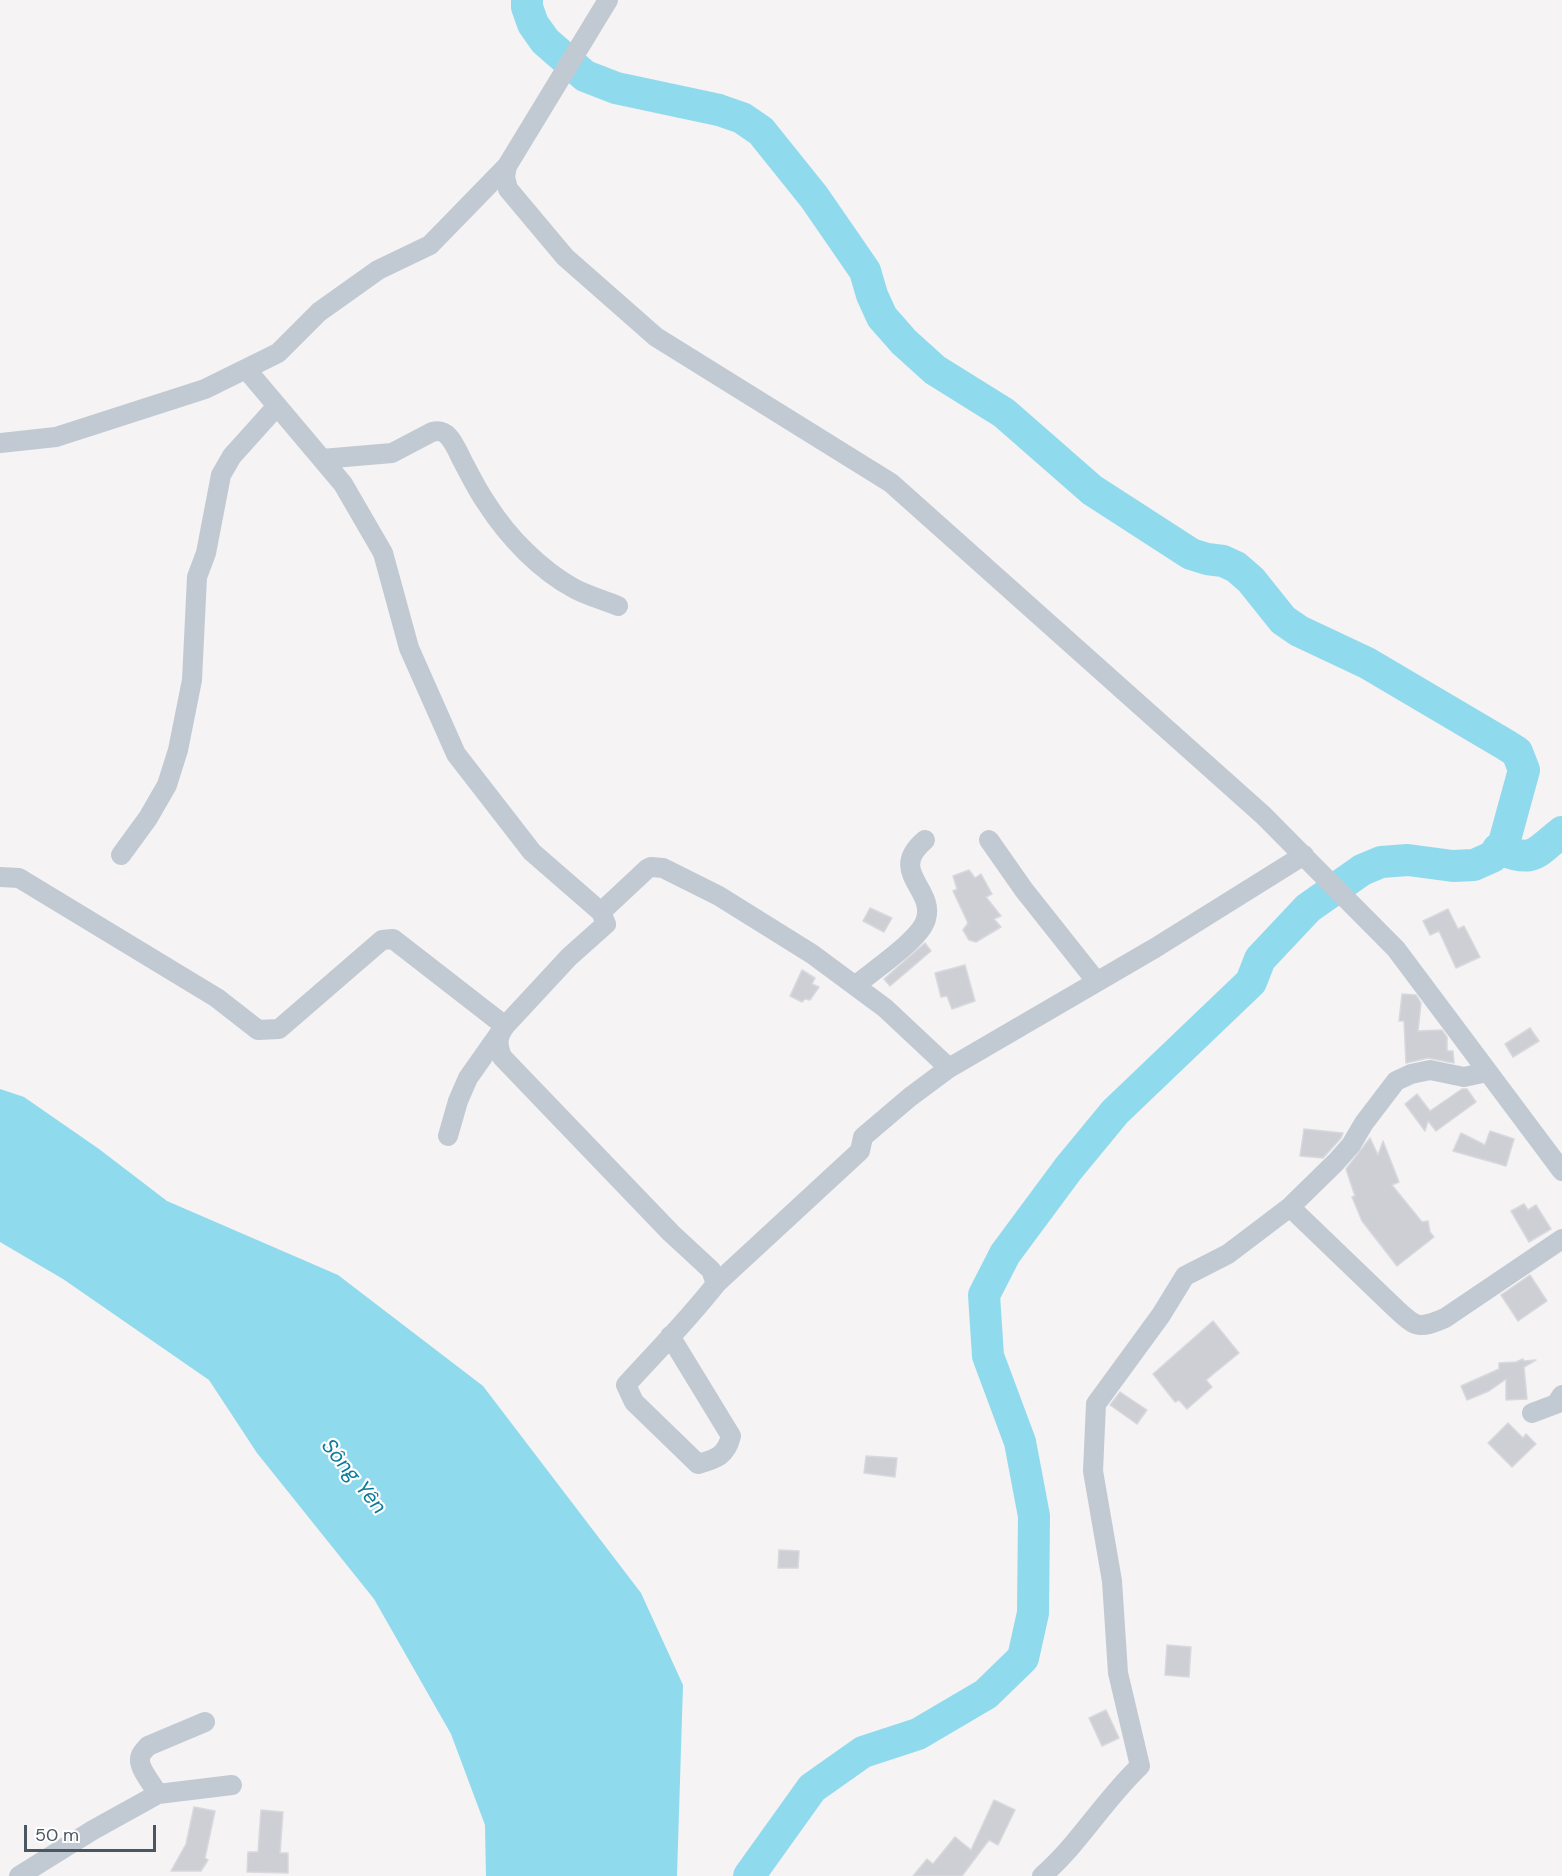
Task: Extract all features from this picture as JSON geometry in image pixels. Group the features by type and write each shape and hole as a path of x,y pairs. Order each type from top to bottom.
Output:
{"street":[{"path":"0,443 56,437 205,389 278,353 319,312 378,270 430,245 507,165 608,0"},
{"path":"507,165 505,177 508,189 565,257 656,337 891,483 1263,815 1396,949 1562,1171"},
{"path":"246,369 343,484 383,553 409,648 456,754 532,852 601,912 606,924 569,957 502,1030 468,1078 458,1101 448,1136"},
{"path":"121,855 148,818 167,785 178,750 191,687 197,577 206,553 221,476 232,456 277,406"},
{"path":"322,459 392,453 432,432 438,430 443,432 451,439 490,510 519,544 562,581 584,593 618,606"},
{"path":"856,985 914,938 926,921 928,911 926,903 911,874 910,865 913,853 925,840"},
{"path":"989,840 1024,890 1097,982"},
{"path":"670,1336 731,1437 728,1449 715,1459 698,1464 634,1402 626,1385 670,1336 692,1314 716,1284 860,1151 863,1137 949,1068 1311,862"},
{"path":"601,912 647,868 663,868 719,896 812,954 856,985 899,1020 949,1068"},
{"path":"0,877 19,879 29,884 217,998 258,1030 279,1029 382,940 393,939 502,1030"},
{"path":"502,1030 498,1046 502,1057 671,1233 711,1270 716,1284"},
{"path":"1042,1876 1062,1859 1120,1784 1140,1766 1118,1673 1112,1581 1093,1471 1096,1404 1161,1315 1185,1276 1228,1254 1290,1207 1351,1145 1364,1122 1396,1081 1430,1070 1464,1077 1487,1072"},
{"path":"1290,1207 1394,1307 1409,1320 1421,1326 1445,1318 1562,1239"},
{"path":"1532,1413 1556,1404 1562,1395"},
{"path":"158,1794 139,1760 141,1754 148,1746 205,1722"},
{"path":"19,1876 93,1830 158,1794 232,1785"}],"water":[{"name":"Sông Yên","path":"0,1089 24,1097 99,1149 167,1201 338,1275 483,1386 641,1593 683,1685 677,1876 486,1876 485,1825 451,1734 374,1599 257,1453 209,1380 63,1279 0,1242"}],"building":[{"path":"969,870 975,878 981,874 992,894 986,897 1001,916 994,919 1001,927 976,942 969,940 963,930 968,923 953,891 957,889 953,876"},
{"path":"870,908 892,918 884,932 863,921"},
{"path":"1448,909 1458,929 1464,926 1480,957 1456,968 1439,931 1430,935 1423,921"},
{"path":"925,943 931,951 890,986 884,979"},
{"path":"965,965 975,1001 952,1009 947,996 941,997 935,973"},
{"path":"802,970 815,978 812,984 819,987 810,1000 805,999 802,1002 790,996"},
{"path":"1402,994 1416,995 1421,1003 1418,1031 1442,1030 1447,1037 1447,1051 1453,1051 1454,1063 1428,1058 1406,1063 1404,1021 1399,1021"},
{"path":"1530,1028 1539,1041 1513,1057 1505,1044"},
{"path":"1462,1089 1467,1089 1476,1102 1436,1131 1428,1121 1425,1131 1405,1104 1417,1094 1430,1111"},
{"path":"1304,1129 1343,1133 1323,1158 1300,1156"},
{"path":"1490,1131 1514,1139 1506,1166 1453,1151 1461,1133 1485,1145"},
{"path":"1370,1138 1378,1155 1383,1141 1399,1182 1392,1185 1422,1222 1428,1221 1430,1232 1434,1237 1397,1266 1362,1221 1352,1197 1355,1196 1346,1169"},
{"path":"1524,1204 1528,1210 1536,1205 1551,1229 1529,1242 1511,1211"},
{"path":"1530,1275 1547,1301 1518,1321 1501,1295"},
{"path":"1213,1321 1239,1353 1206,1380 1212,1387 1187,1409 1179,1400 1175,1402 1153,1374"},
{"path":"1523,1359 1524,1361 1536,1360 1524,1367 1527,1399 1506,1400 1506,1379 1489,1391 1467,1400 1461,1386 1499,1369 1499,1363 1516,1362"},
{"path":"1120,1392 1147,1410 1137,1424 1110,1405"},
{"path":"1508,1423 1523,1438 1526,1434 1536,1444 1512,1467 1488,1443"},
{"path":"866,1456 897,1458 895,1477 864,1473"},
{"path":"779,1550 799,1551 798,1568 778,1568"},
{"path":"1167,1645 1191,1647 1189,1677 1165,1675"},
{"path":"1106,1710 1119,1738 1102,1746 1089,1718"},
{"path":"994,1800 1015,1810 998,1845 989,1840 962,1876 913,1876 927,1859 933,1864 955,1837 971,1850"},
{"path":"194,1807 215,1811 205,1858 208,1860 201,1871 171,1871 186,1844"},
{"path":"261,1810 283,1812 280,1853 288,1853 288,1873 247,1872 248,1852 258,1852"}],"waterway":[{"path":"527,0 533,24 545,41 585,76 616,88 719,110 742,118 761,131 814,197 865,271 882,317 904,342 935,370 1004,413 1092,490 1191,554 1223,561 1236,567 1251,580 1283,620 1299,631 1367,663 1506,745 1517,752 1524,770 1504,843 1492,857 1474,865 1453,866 1408,860 1381,862 1362,870 1308,908 1260,959 1251,982 1115,1112 1068,1169 1005,1254 984,1295 988,1356 1020,1442 1034,1516 1033,1613 1023,1658 986,1694 918,1734 863,1752 812,1788 749,1876"},
{"path":"1498,849 1527,856 1539,851 1562,832"}]}
